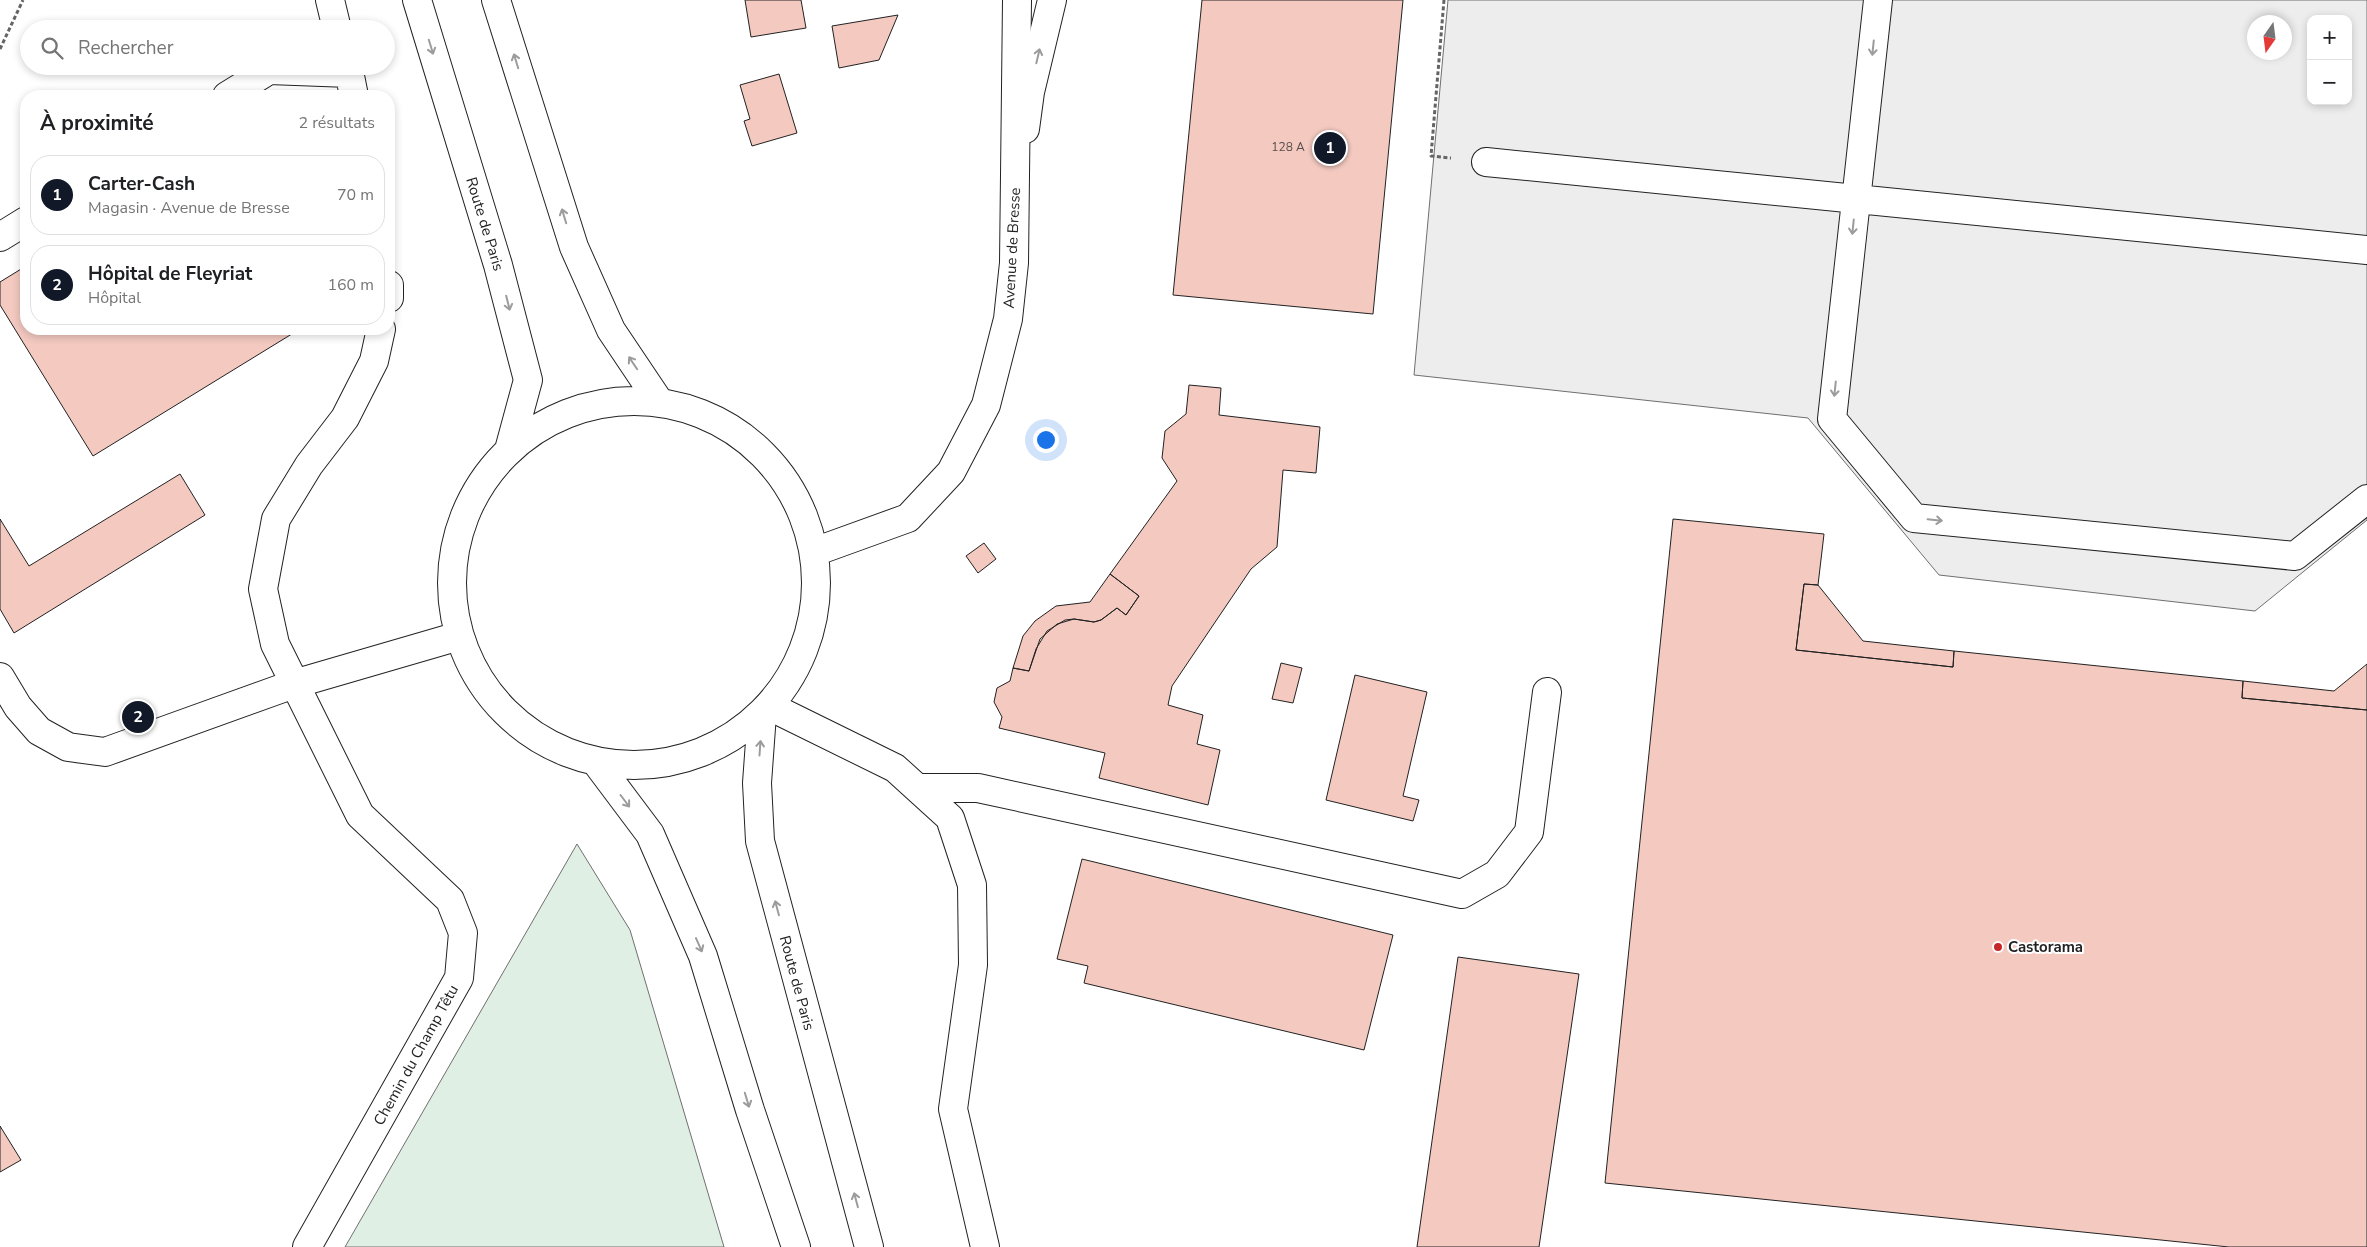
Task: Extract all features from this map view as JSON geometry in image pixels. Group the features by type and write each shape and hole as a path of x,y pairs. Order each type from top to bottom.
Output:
{"main road":[{"path":"330,0 335,20"},
{"name":"Route de Paris","path":"417,0 498,265 528,380 509,450"},
{"path":"496,0 574,247 611,330 660,403"},
{"name":"Avenue de Bresse","path":"814,552 908,518 951,472 986,405 1008,318 1014,263 1017,0"},
{"path":"1016,190 1030,92 1052,0"},
{"path":"1878,0 1832,418 1914,518 2295,556 2367,499"},
{"path":"237,90 261,75"},
{"path":"320,75 350,78"},
{"path":"1486,162 2367,250"},
{"path":"0,237 20,225"},
{"name":"Chemin du Champ Têtu","path":"307,1247 459,978 463,934 450,900 360,815 275,644 263,589 276,519 309,465 345,418 374,361 380,335"},
{"path":"606,403 660,403 704,415 744,438 776,470 800,508 814,552 816,593 809,635 793,673 765,710 713,748 656,765 596,762 550,746 510,718 478,680 459,636 451,586 457,536 477,489 509,450 554,419 606,403"},
{"path":"0,677 18,707 39,731 68,747 105,752 294,684 459,636"},
{"path":"919,788 978,788 1462,894 1497,874 1529,832 1547,692"},
{"path":"765,710 895,768 950,818 972,885 973,965 953,1109 985,1247"},
{"name":"Route de Paris","path":"765,710 757,783 760,841 868,1247"},
{"path":"596,762 650,834 703,956 750,1110 796,1247"}],"path":[{"path":"0,49 22,0"},
{"path":"1444,0 1431,156 1486,162"}],"green space":[{"path":"577,844 630,930 724,1247 345,1247"}],"shaded area":[{"path":"1448,0 2367,0 2367,520 2255,611 1939,575 1808,418 1414,375"}],"building":[{"path":"745,0 801,0 806,28 751,37"},
{"path":"1202,0 1403,0 1373,314 1173,295"},
{"path":"898,15 879,60 839,68 832,26"},
{"path":"779,74 797,133 752,146 744,121 750,119 740,85"},
{"path":"20,270 20,335 290,335 93,456 0,305 0,282"},
{"path":"1189,385 1221,388 1219,415 1320,427 1316,473 1283,470 1277,547 1251,569 1172,686 1168,705 1203,715 1197,744 1220,750 1208,805 1099,778 1105,753 999,728 1002,717 994,702 997,688 1010,681 1013,668 1029,671 1036,649 1047,631 1065,620 1074,619 1094,622 1101,620 1117,608 1126,615 1139,596 1110,574 1177,481 1162,458 1165,431 1186,414"},
{"path":"180,474 205,515 14,633 0,609 0,519 29,566"},
{"name":"Castorama","path":"1673,519 1824,534 1818,585 1804,584 1796,650 1953,667 1954,651 2243,681 2242,698 2367,710 2367,1247 2229,1247 1605,1183"},
{"path":"984,543 996,559 978,573 966,556"},
{"path":"1110,574 1139,596 1126,615 1117,608 1101,620 1094,622 1074,619 1057,624 1040,639 1029,671 1013,668 1023,636 1035,621 1056,606 1090,602"},
{"path":"1804,584 1818,585 1863,641 1954,651 1953,667 1796,650"},
{"path":"1281,663 1302,668 1293,703 1272,699"},
{"path":"2367,664 2367,710 2242,698 2243,681 2334,691"},
{"path":"1355,675 1427,692 1403,796 1419,800 1413,821 1326,800"},
{"path":"1082,859 1393,935 1364,1050 1084,983 1088,966 1057,959"},
{"path":"1458,957 1579,974 1539,1247 1417,1247"},
{"path":"0,1126 21,1160 0,1172"}],"place":[{"name":"Carter-Cash","path":"1330,148"},
{"name":"Hôpital de Fleyriat","path":"138,717"},
{"name":"Castorama","path":"1998,947"}]}
